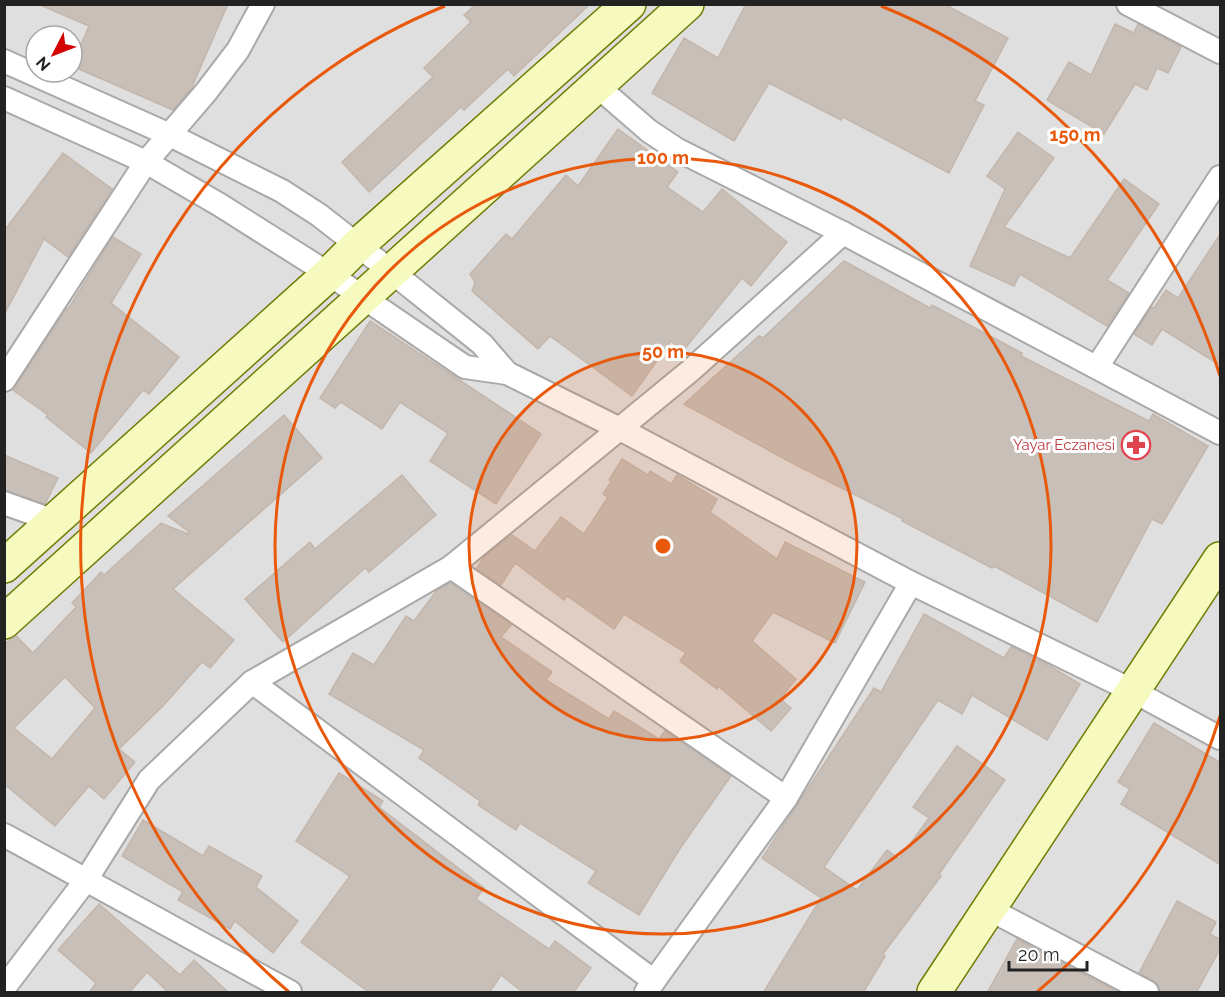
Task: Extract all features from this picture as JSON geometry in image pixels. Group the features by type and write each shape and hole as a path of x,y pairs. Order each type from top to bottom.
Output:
{"main road":[{"path":"4,566 329,274 358,245 629,4"},
{"path":"4,622 687,4"},
{"path":"934,993 1221,559"}],"street":[{"path":"4,380 146,162 206,92 238,50 263,4"},
{"path":"1128,4 1221,52"},
{"path":"4,61 170,135 282,191 319,215 482,344 507,373"},
{"path":"597,86 649,130 676,149 843,233 1221,433"},
{"path":"4,98 146,162 260,229 465,367 507,373 620,429 911,583 1221,738"},
{"path":"1097,367 1221,177"},
{"path":"4,988 86,880 149,780 252,682 451,567 690,371 843,233"},
{"path":"4,503 54,522"},
{"path":"451,567 786,798"},
{"path":"252,682 650,987 786,798 911,583"},
{"path":"4,835 290,993"},
{"path":"989,909 1147,993"}],"shaded area":[{"path":"5,5 1220,5 1220,992 5,992"}],"building":[{"path":"38,4 228,4 191,89 173,110 84,71 84,38 89,26"},
{"path":"476,4 590,4 514,76 508,69 464,110 461,107 369,192 342,162 433,77 424,68 471,22 464,15"},
{"path":"746,4 944,4 1008,38 975,101 984,105 949,173 843,117 841,120 769,83 734,141 652,93 684,38 718,58"},
{"path":"1115,24 1134,33 1138,24 1181,47 1168,73 1157,68 1147,90 1135,84 1104,134 1047,100 1069,62 1091,75"},
{"path":"618,129 678,172 667,187 703,212 722,189 787,242 751,286 742,278 683,351 671,341 632,396 550,336 538,349 472,291 475,282 470,274 506,234 512,239 566,175 578,186"},
{"path":"1018,132 1054,158 1004,227 1070,258 1124,179 1159,204 1107,280 1129,293 1107,326 1020,274 1014,286 970,266 1005,189 987,176"},
{"path":"63,153 112,189 68,257 44,239 4,315 4,231"},
{"path":"1221,233 1221,366 1162,329 1152,345 1134,334 1166,290 1178,298"},
{"path":"113,237 141,254 111,303 179,357 149,394 143,390 91,453 46,417 48,415 13,390"},
{"path":"844,261 930,308 932,305 1022,353 1021,356 1149,421 1153,414 1208,446 1162,524 1152,519 1097,622 684,404 759,336 763,338"},
{"path":"370,321 541,434 496,504 430,461 448,433 400,402 382,429 341,402 335,408 320,398"},
{"path":"284,415 322,458 173,589 234,640 210,668 202,662 163,706 119,749 135,762 104,799 89,786 55,826 4,784 4,644 16,636 33,653 76,607 72,603 101,572 104,575 161,523 188,534 189,532 168,516","holes":["65,677 95,708 52,759 14,728"]},
{"path":"4,455 58,478 45,504 4,490"},
{"path":"622,459 648,475 650,471 671,484 677,475 717,499 710,512 777,559 785,542 865,582 835,643 773,612 752,641 796,679 780,699 791,708 771,731 718,686 717,689 680,661 686,653 624,614 614,629 567,596 564,600 515,563 501,585 477,568 483,558 512,535 535,551 561,517 584,534 608,497 603,494"},
{"path":"402,475 436,515 369,572 365,568 283,642 245,599 310,542 315,549"},
{"path":"450,583 511,625 501,637 552,672 546,680 609,719 614,711 659,739 665,731 731,776 681,847 639,915 588,883 596,871 520,823 516,830 478,805 480,801 419,758 424,750 329,694 353,653 374,665 406,616 414,621 437,590"},
{"path":"924,614 1004,658 1011,647 1080,684 1047,740 972,695 962,714 938,700 824,867 857,890 887,850 899,859 929,818 913,807 957,746 1005,780 939,874 941,876 883,954 885,956 863,993 763,993 821,898 762,858 874,688 881,692"},
{"path":"1154,723 1221,763 1221,865 1121,804 1130,789 1118,782"},
{"path":"339,773 383,801 379,807 484,888 476,899 549,949 555,941 591,968 573,993 524,993 501,975 489,993 370,993 301,942 350,876 296,841"},
{"path":"143,820 203,856 209,846 262,876 256,887 298,921 273,953 235,921 230,929 178,900 183,892 122,856"},
{"path":"1177,901 1216,922 1210,934 1221,940 1221,947 1196,993 1160,993 1158,984 1139,973"},
{"path":"99,904 180,975 194,960 229,993 164,993 166,990 147,972 129,993 89,993 96,983 58,950"},
{"path":"1017,939 1119,993 987,993"}],"place":[{"name":"Yayar Eczanesi","path":"1136,445"}]}
